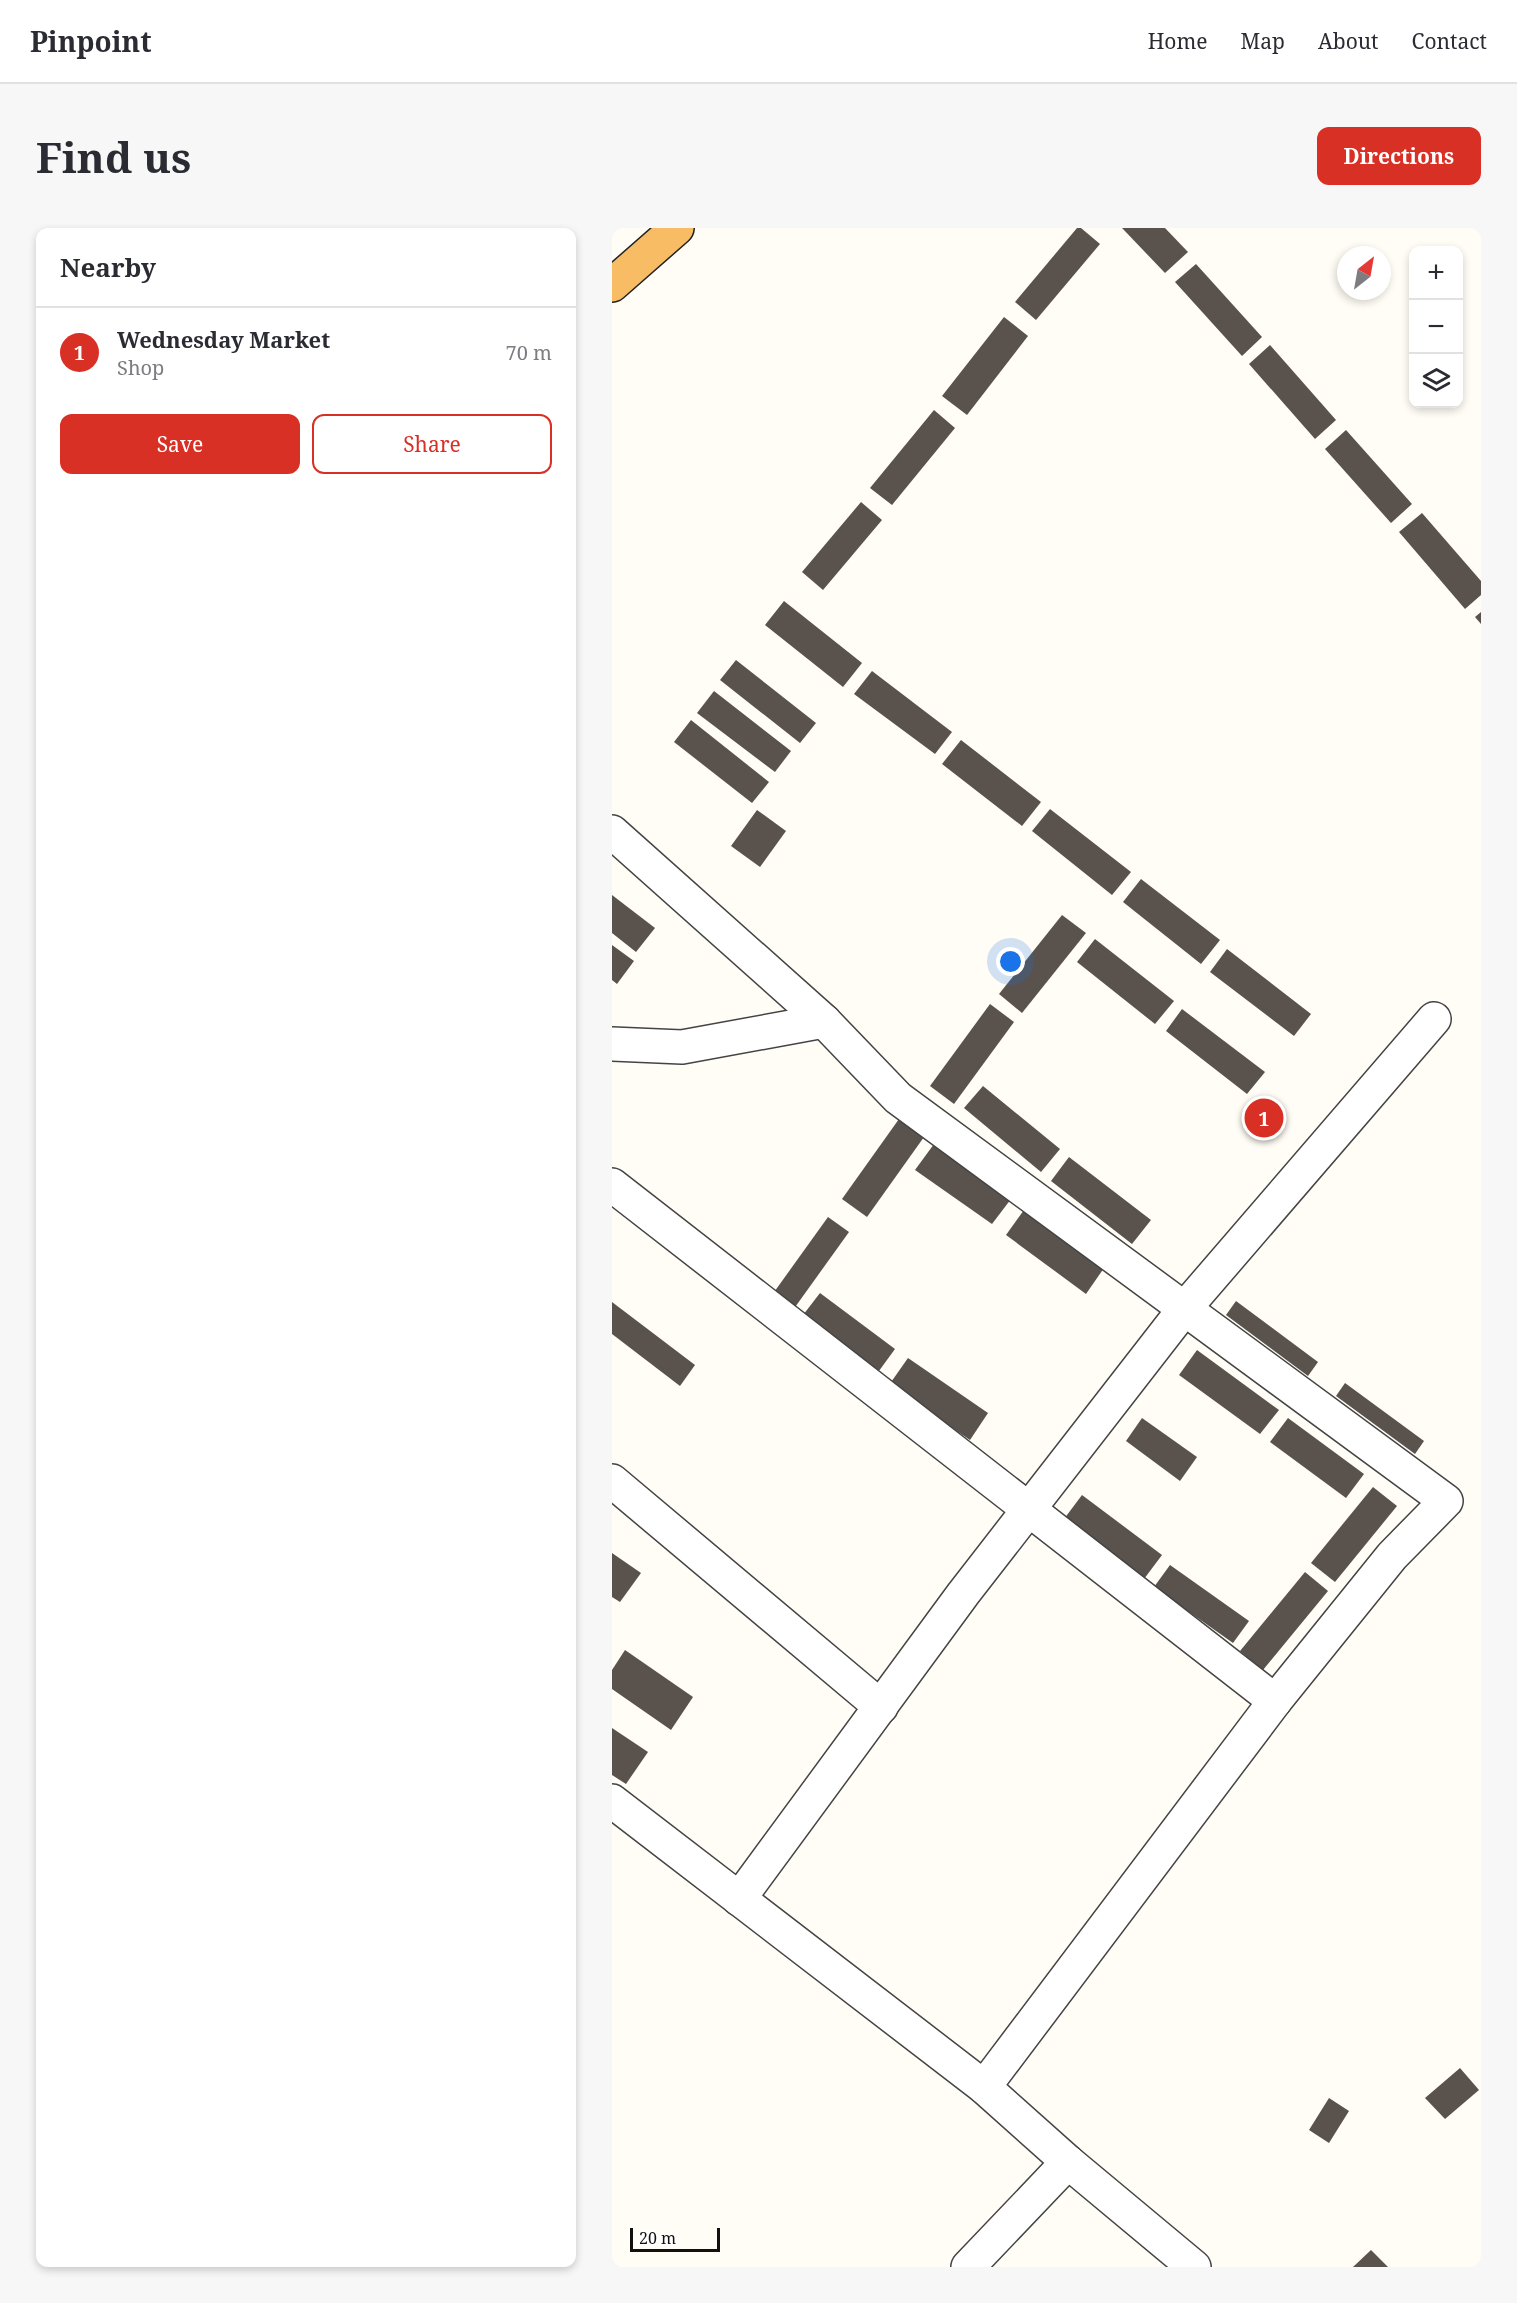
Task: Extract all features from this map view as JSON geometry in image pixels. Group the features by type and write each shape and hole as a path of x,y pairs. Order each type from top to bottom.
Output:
{"highway":[{"path":"612,285 677,228"}],"street":[{"path":"612,832 824,1020 898,1098 1446,1501 1392,1556 1275,1701 984,2086"},
{"path":"739,1899 963,1594 1185,1308 1434,1018"},
{"path":"612,1044 682,1047 824,1020"},
{"path":"612,1185 1275,1701"},
{"path":"612,1481 881,1707"},
{"path":"612,1801 984,2086 1068,2162 1194,2267"},
{"path":"968,2267 1068,2162"}],"building":[{"path":"1077,228 1081,228 1100,244 1036,320 1015,302"},
{"path":"1122,228 1165,228 1188,252 1165,273"},
{"path":"1196,264 1262,337 1242,356 1175,282"},
{"path":"1004,317 1028,336 967,415 942,396"},
{"path":"1270,345 1336,420 1315,439 1249,364"},
{"path":"934,410 955,428 892,505 870,488"},
{"path":"1346,430 1412,504 1391,523 1325,449"},
{"path":"861,502 882,520 823,590 802,572"},
{"path":"1422,513 1481,581 1481,595 1465,609 1399,532"},
{"path":"784,601 862,663 843,687 765,625"},
{"path":"1481,612 1481,624 1475,617"},
{"path":"736,660 816,723 800,743 720,680"},
{"path":"872,671 952,732 935,754 854,694"},
{"path":"714,691 791,751 775,772 697,713"},
{"path":"691,720 769,782 752,803 674,742"},
{"path":"961,740 1041,802 1022,826 942,764"},
{"path":"1050,809 1131,872 1112,895 1032,831"},
{"path":"757,810 786,831 760,867 731,846"},
{"path":"1141,879 1220,940 1201,964 1123,902"},
{"path":"612,895 655,928 636,952 612,933"},
{"path":"1062,915 1086,933 1022,1013 999,994"},
{"path":"1095,939 1174,1001 1155,1024 1077,962"},
{"path":"612,945 634,961 617,984 612,980"},
{"path":"1227,949 1311,1014 1294,1036 1210,972"},
{"path":"990,1004 1014,1022 954,1104 930,1086"},
{"path":"1182,1009 1265,1072 1247,1094 1166,1031"},
{"path":"983,1086 1060,1149 1041,1172 964,1108"},
{"path":"899,1119 924,1137 867,1217 842,1199"},
{"path":"934,1144 1011,1199 992,1224 915,1170"},
{"path":"1069,1157 1151,1220 1132,1244 1051,1181"},
{"path":"1024,1210 1104,1268 1086,1294 1006,1235"},
{"path":"828,1217 849,1232 793,1310 772,1295"},
{"path":"820,1293 895,1349 876,1375 800,1319"},
{"path":"1236,1301 1318,1362 1308,1376 1226,1315"},
{"path":"612,1302 695,1365 680,1386 612,1334"},
{"path":"1197,1350 1279,1410 1260,1434 1179,1375"},
{"path":"908,1358 988,1413 970,1440 889,1385"},
{"path":"1345,1383 1424,1441 1415,1454 1336,1396"},
{"path":"1142,1418 1197,1457 1180,1481 1126,1441"},
{"path":"1288,1418 1364,1474 1346,1498 1270,1442"},
{"path":"1373,1487 1397,1506 1335,1582 1311,1563"},
{"path":"1082,1495 1162,1555 1144,1579 1064,1519"},
{"path":"612,1553 641,1573 620,1602 612,1597"},
{"path":"1170,1565 1249,1621 1233,1643 1154,1587"},
{"path":"1305,1572 1328,1591 1263,1670 1240,1651"},
{"path":"625,1650 693,1697 671,1730 612,1689 612,1670"},
{"path":"612,1728 648,1752 626,1784 612,1775"},
{"path":"1460,2068 1479,2090 1445,2119 1425,2098"},
{"path":"1329,2098 1349,2111 1329,2143 1309,2130"},
{"path":"1371,2250 1388,2267 1353,2267"}],"place":[{"name":"Wednesday Market","path":"1264,1118"}]}
